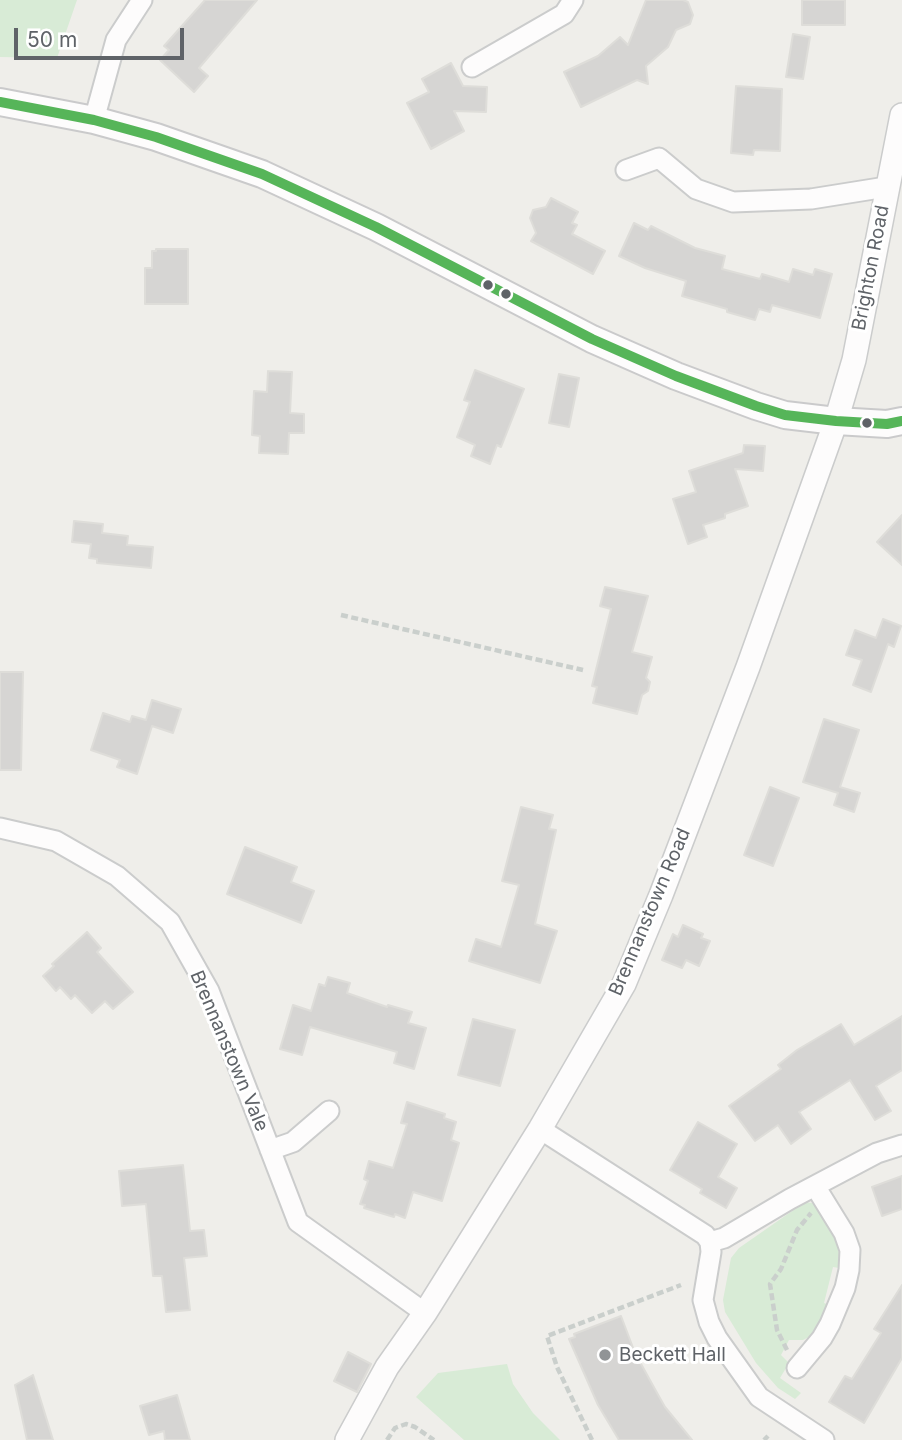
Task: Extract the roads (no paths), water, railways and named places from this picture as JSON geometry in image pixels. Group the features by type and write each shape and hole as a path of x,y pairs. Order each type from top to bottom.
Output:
{"main road":[{"path":"0,102 94,120 156,137 262,174 376,227 592,339 676,376 785,415 887,424 902,421"}],"street":[{"path":"94,120 116,40 142,0"},
{"path":"472,67 564,14 573,0"},
{"name":"Brighton Road","path":"836,421 854,360 902,115"},
{"path":"626,170 659,158 696,189 733,202 811,199 886,187"},
{"name":"Brennanstown Road","path":"347,1440 387,1367 425,1313 540,1129 624,984 743,679 836,421"},
{"name":"Brennanstown Vale","path":"0,828 57,841 117,876 170,922 208,991 298,1223 425,1313"},
{"path":"270,1150 293,1142 329,1111"},
{"path":"540,1129 705,1235 710,1242 711,1252 703,1300 717,1338 766,1404 824,1440"},
{"path":"710,1242 724,1238 749,1221 819,1193 877,1153 902,1145"},
{"path":"797,1368 830,1324 845,1288 849,1270 850,1250 844,1233 819,1193"}],"place":[{"name":"Beckett Hall","path":"605,1355"}]}
